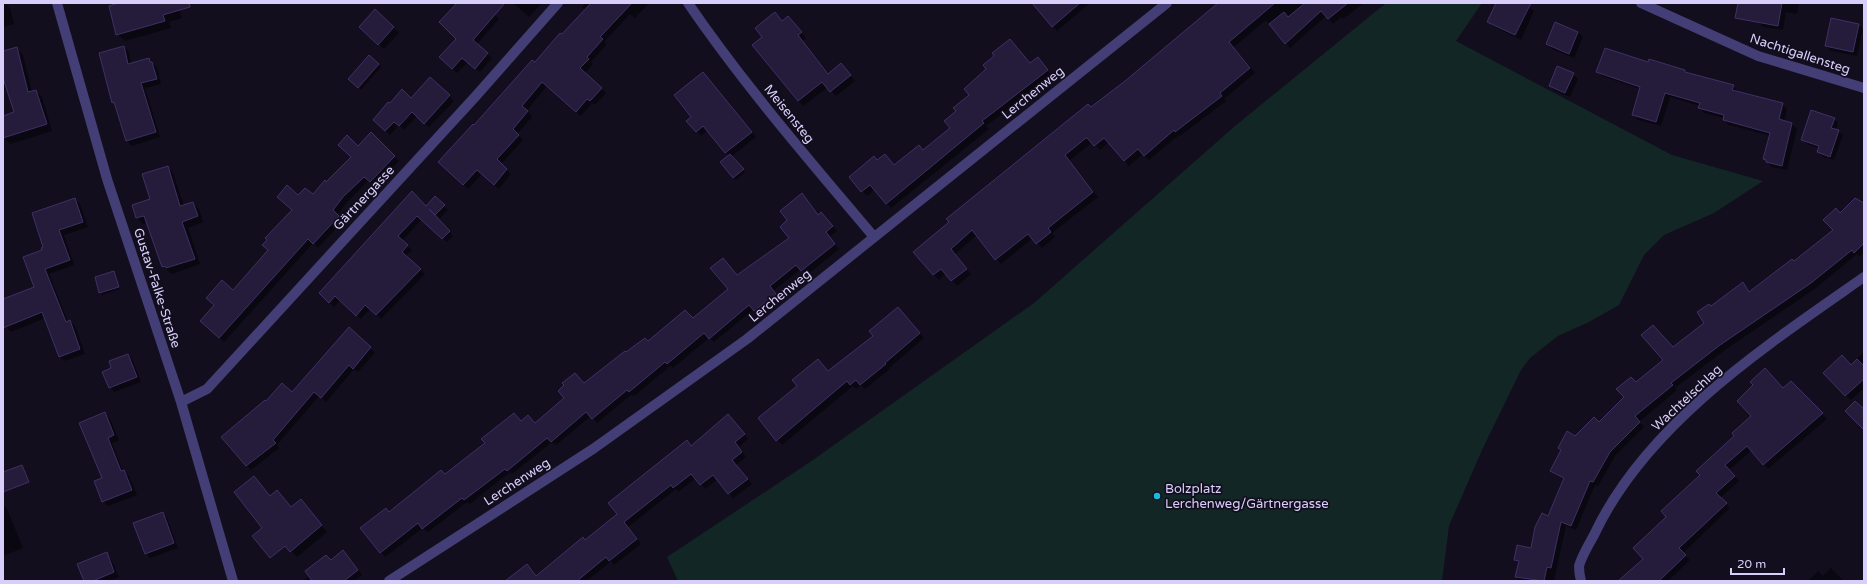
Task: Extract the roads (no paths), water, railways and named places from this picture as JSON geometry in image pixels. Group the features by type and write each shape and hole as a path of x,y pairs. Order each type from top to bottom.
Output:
{"street":[{"name":"Gustav-Falke-Straße","path":"57,3 107,179 181,402 233,581"},
{"name":"Gärtnergasse","path":"181,402 207,389 558,3"},
{"name":"Meisensteg","path":"688,3 712,38 772,115 874,237"},
{"name":"Lerchenweg","path":"389,581 606,439 747,339 1167,3"},
{"name":"Nachtigallensteg","path":"1641,3 1758,56 1864,88"},
{"name":"Wachtelschlag","path":"1581,581 1579,566 1601,520 1638,464 1686,413 1756,352 1864,277"}],"place":[{"name":"Bolzplatz Lerchenweg/Gärtnergasse","path":"1157,496"}]}
